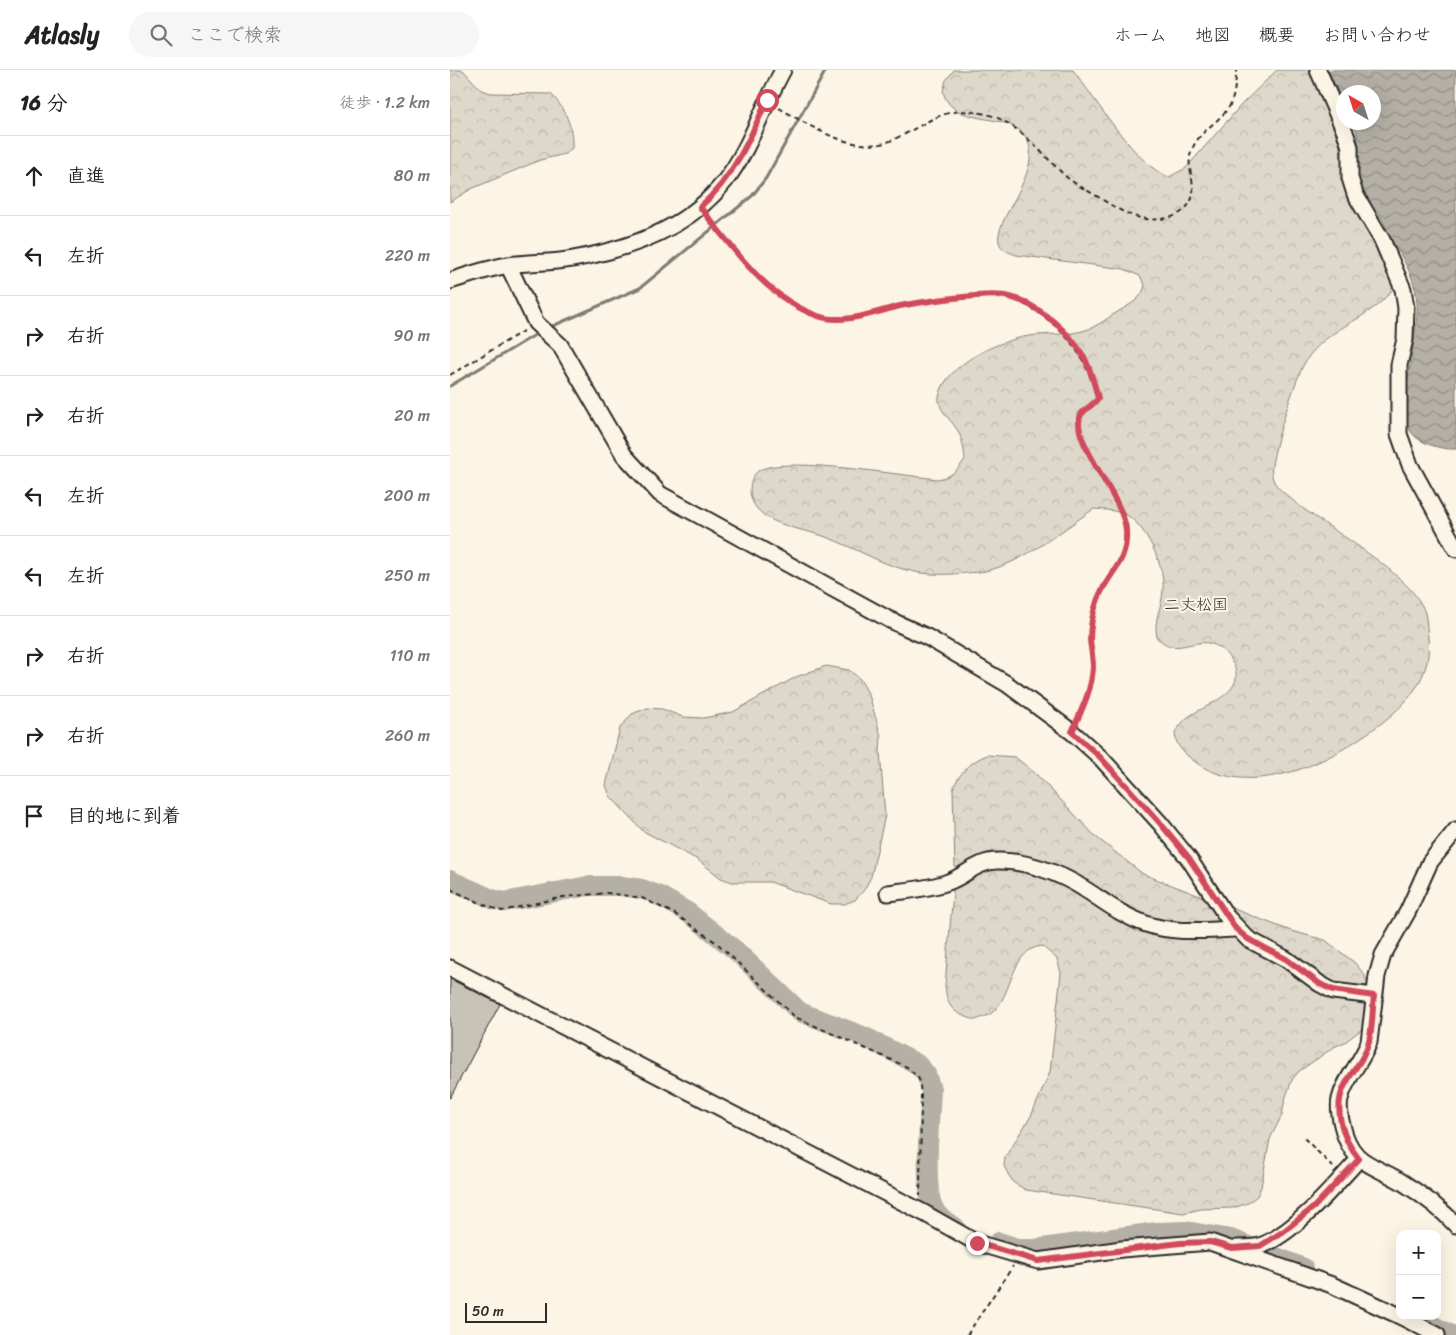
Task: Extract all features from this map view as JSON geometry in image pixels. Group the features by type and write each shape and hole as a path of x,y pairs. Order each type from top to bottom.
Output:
{"street":[{"path":"450,280 508,265 573,259 608,251 679,224 700,207 726,180 742,154 783,70"},
{"path":"1318,70 1350,147 1350,178 1355,194 1382,240 1403,289 1406,308 1405,339 1399,365 1398,434 1410,465 1456,549"},
{"path":"508,265 536,323 560,346 624,456 660,494 743,537 890,620 968,660 1007,684 1072,732 1100,757 1189,858 1236,929 1248,939 1286,959 1327,987 1352,994 1374,996"},
{"path":"1456,830 1430,862 1408,911 1383,955 1377,976 1369,1042 1366,1052 1344,1088 1339,1110 1347,1141 1359,1159 1366,1165 1402,1182 1456,1224"},
{"path":"888,894 948,882 974,868 995,861 1017,863 1053,874 1082,887 1121,914 1147,925 1181,931 1236,929"},
{"path":"450,968 924,1213 977,1243 1038,1261 1180,1243 1210,1242 1232,1248 1332,1285 1396,1314"},
{"path":"1232,1248 1260,1246 1270,1241 1314,1207 1359,1159"},
{"path":"1408,1320 1437,1335"}],"path":[{"path":"767,100 830,136 851,142 868,144 882,144 946,112 960,111 988,114 1008,124 1070,180 1138,218 1153,221 1175,216 1190,204 1193,189 1190,155 1196,140 1202,132 1227,110 1237,70"},
{"path":"700,207 736,252 772,291 818,316 830,319 855,317 903,306 948,299 1008,296 1040,312 1074,343 1085,360 1098,398 1080,416 1078,430 1104,482 1122,509 1126,529 1126,548 1121,562 1098,598 1090,638 1093,666 1091,685 1072,732"},
{"path":"450,375 536,323"},
{"path":"450,889 486,906 502,911 562,897 607,893 642,898 675,914 717,943 795,1017 907,1067 918,1079 921,1094 919,1194 924,1213"},
{"path":"1304,1138 1343,1176"},
{"path":"968,1335 1020,1256"}],"green space":[{"path":"450,70 463,70 481,90 491,93 551,94 561,106 568,119 572,148 565,154 540,160 471,189 450,202"},
{"path":"954,70 1073,70 1130,146 1157,171 1169,177 1186,168 1243,103 1277,70 1313,70 1339,142 1346,187 1374,232 1395,287 1371,310 1329,337 1310,355 1299,374 1283,421 1274,455 1272,476 1278,487 1296,503 1388,568 1405,583 1418,598 1425,613 1428,638 1428,657 1424,673 1416,688 1405,702 1378,726 1331,756 1292,772 1251,778 1231,777 1212,771 1194,761 1180,748 1176,741 1175,732 1188,717 1224,696 1231,689 1235,681 1236,672 1228,656 1216,645 1202,643 1175,647 1165,644 1157,638 1156,625 1163,590 1161,571 1150,541 1138,524 1123,513 1094,509 1039,547 1009,563 979,572 939,574 903,569 837,541 780,523 759,511 753,502 750,491 753,478 758,471 771,467 791,465 844,468 938,479 951,475 965,459 959,433 943,411 939,397 943,385 962,364 989,348 1017,338 1072,333 1090,328 1132,303 1139,298 1144,290 1145,285 1140,276 1124,269 1016,255 1002,247 999,242 999,234 1002,223 1027,173 1030,148 1024,135 1015,127 960,112 950,104 943,92 946,80"},
{"path":"826,666 849,670 860,679 869,695 881,736 880,752 885,815 871,877 864,890 855,900 844,904 831,904 770,882 732,882 721,878 698,860 643,831 610,796 606,785 620,728 632,714 647,708 662,709 683,717 704,718 733,712 796,677"},
{"path":"987,755 1015,757 1035,773 1096,837 1143,874 1291,931 1325,940 1355,963 1364,974 1373,995 1370,1016 1362,1029 1298,1072 1292,1080 1285,1099 1282,1115 1270,1139 1261,1187 1257,1196 1248,1203 1233,1208 1201,1209 1183,1213 1026,1190 1014,1183 1008,1174 1004,1166 1005,1157 1031,1116 1050,1072 1061,973 1057,959 1042,946 1032,949 1024,955 1013,973 1000,1004 989,1015 975,1020 957,1012 948,1000 945,985 955,869 953,789 966,768"}],"water":[{"path":"1328,70 1456,70 1456,449 1425,443 1411,432 1407,421 1407,389 1417,318 1416,294 1411,276 1384,222 1362,193 1358,175 1357,130 1381,130 1381,85 1336,85 1336,87"}],"building":[{"path":"450,979 500,1004 450,1098"}],"waterway":[{"path":"548,328 640,288 752,196 766,178 826,70"},
{"path":"450,386 540,332"},
{"path":"450,880 492,899 504,902 588,886 621,886 642,889 658,895 689,913 735,950 800,1012 863,1036 917,1064 926,1074 931,1089 928,1167 930,1196 937,1214 955,1227"},
{"path":"999,1242 1020,1249 1035,1249 1157,1232 1186,1231 1231,1239 1304,1268"},
{"path":"1422,1320 1451,1335"}],"district":[{"name":"二丈松国","path":"1196,604"}],"route":[{"path":"767,100 742,154 726,180 709,200 700,207 736,252 772,291 818,316 830,319 855,317 903,306 948,299 1008,296 1040,312 1074,343 1085,360 1098,398 1080,416 1078,430 1104,482 1122,509 1126,529 1126,548 1121,562 1098,598 1090,638 1093,666 1091,685 1072,732 1100,757 1160,823 1189,858 1236,929 1248,939 1286,959 1320,984 1333,990 1374,996 1369,1042 1366,1052 1344,1088 1339,1110 1347,1141 1359,1159 1314,1207 1270,1241 1260,1246 1247,1248 1232,1248 1210,1242 1180,1243 1038,1261 977,1243"}]}
